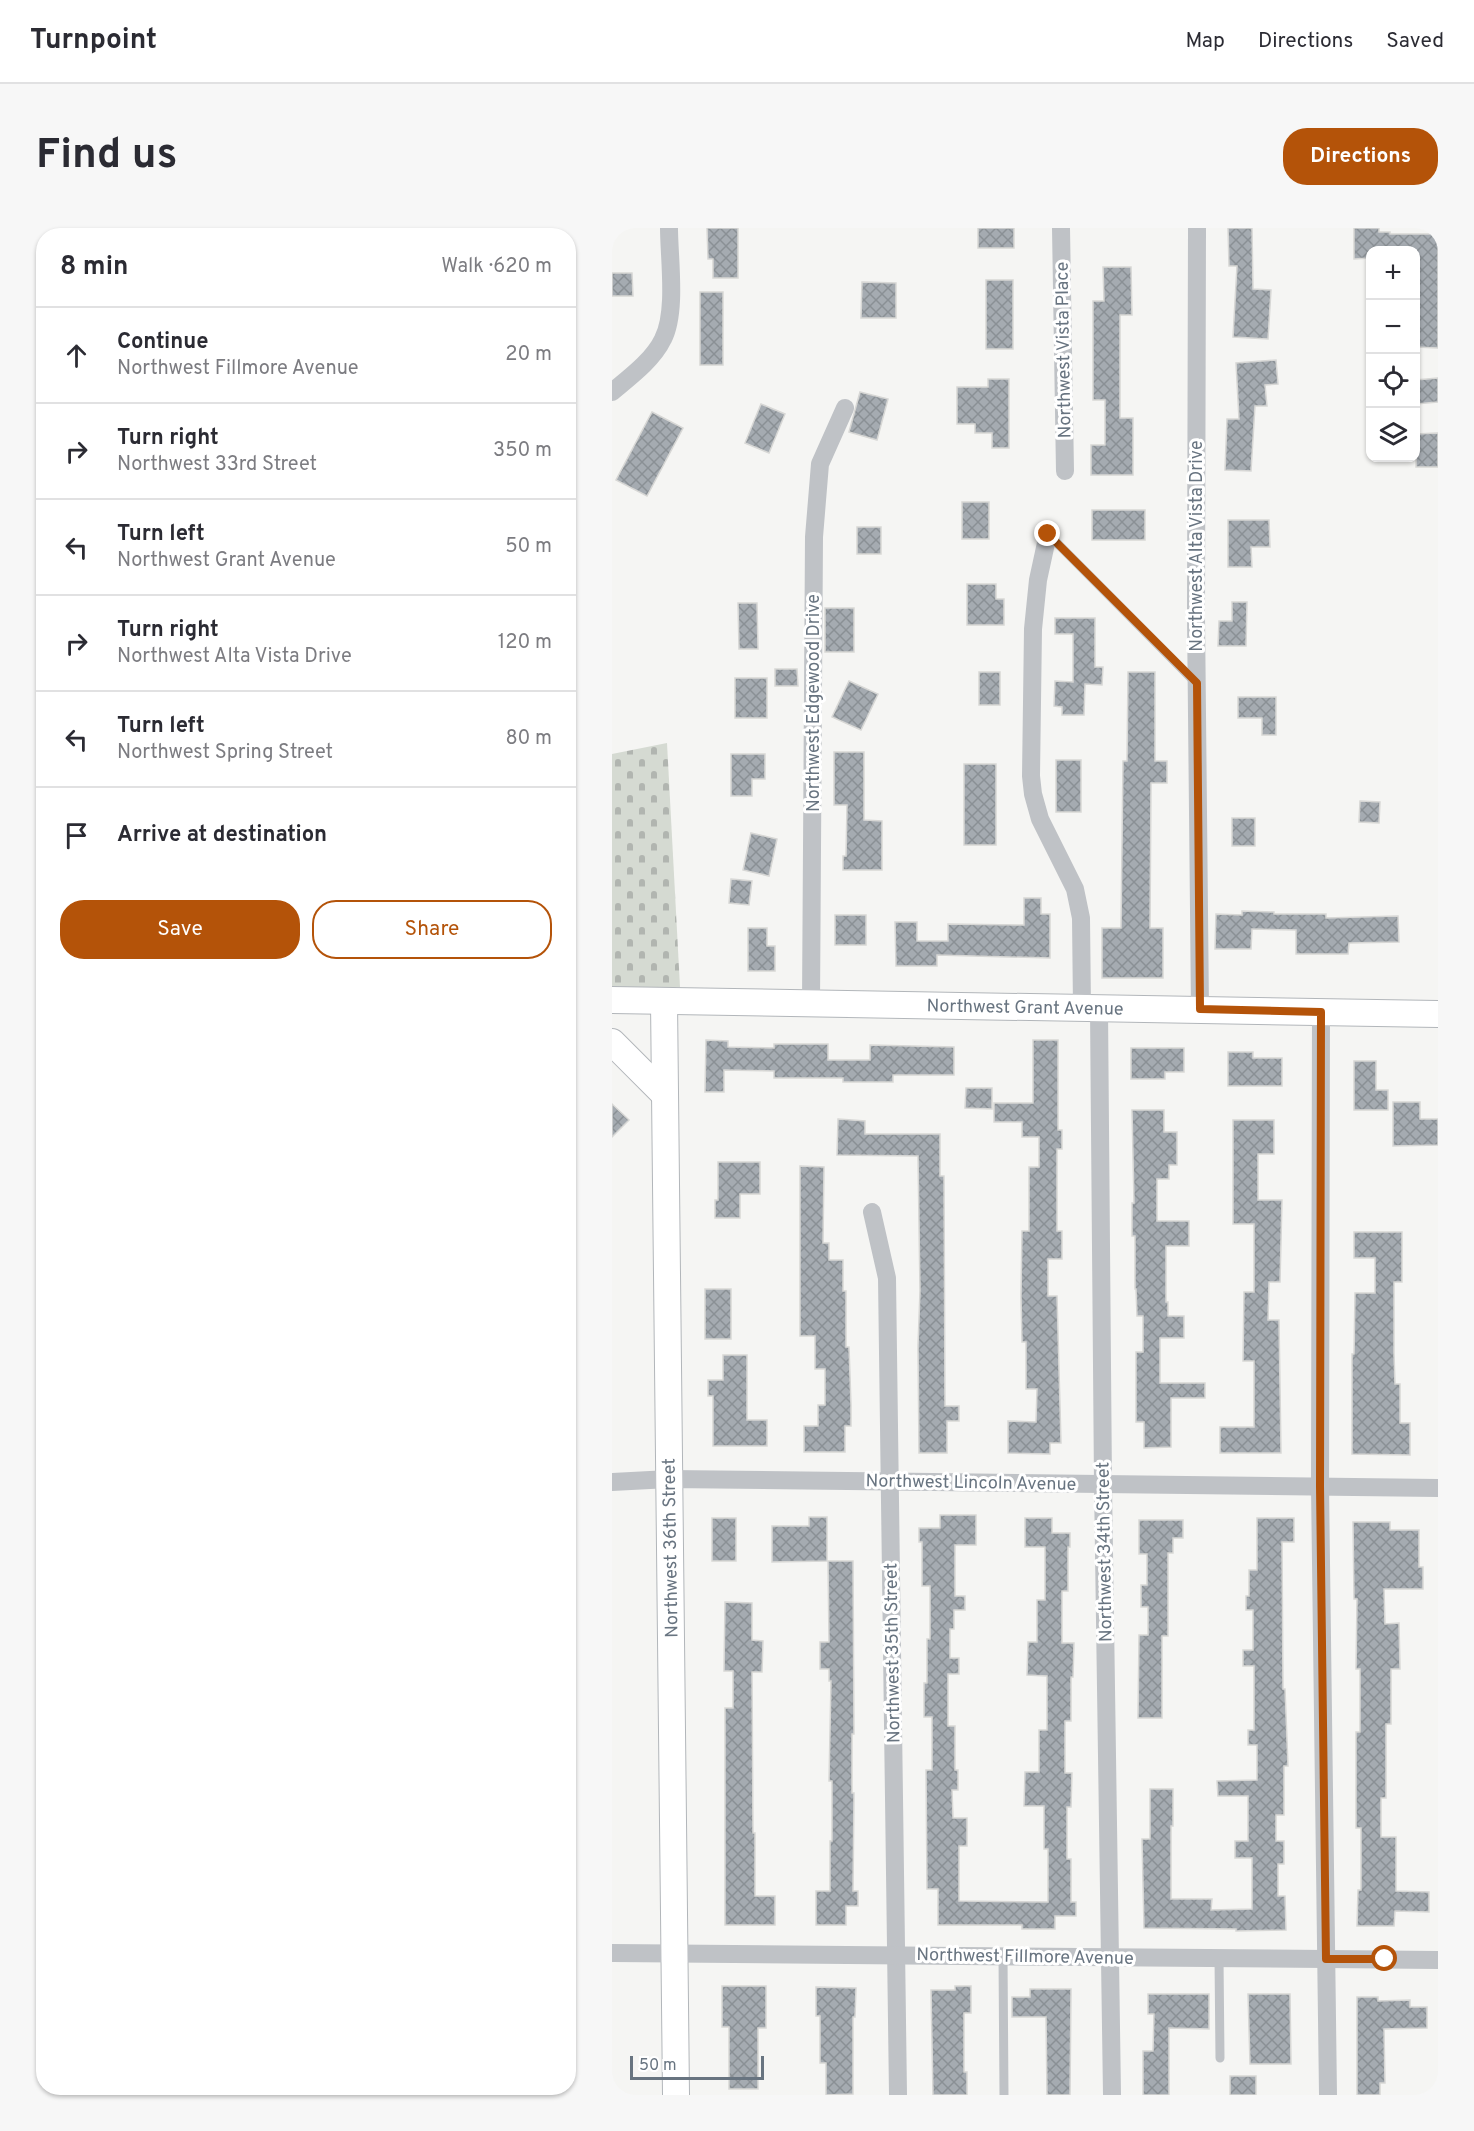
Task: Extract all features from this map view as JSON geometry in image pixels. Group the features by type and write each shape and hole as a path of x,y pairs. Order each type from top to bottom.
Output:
{"street":[{"path":"612,392 656,351 668,327 671,308 669,228"},
{"name":"Northwest Vista Place","path":"1061,228 1065,471"},
{"name":"Northwest Alta Vista Drive","path":"1197,228 1200,1009"},
{"name":"Northwest Edgewood Drive","path":"811,1004 814,537 820,464 846,408"},
{"name":"Northwest 34th Street","path":"1048,534 1038,580 1033,629 1031,776 1040,819 1075,889 1081,918 1090,1008 1103,1484 1112,2095"},
{"name":"Northwest Grant Avenue","path":"612,1000 1438,1014"},
{"name":"Northwest 36th Street","path":"664,1001 676,2095"},
{"path":"1321,1012 1320,1486 1328,2095"},
{"path":"612,1042 664,1094"},
{"name":"Northwest 35th Street","path":"872,1212 887,1278 898,2095"},
{"name":"Northwest Lincoln Avenue","path":"612,1482 669,1479 1438,1488"},
{"name":"Northwest Fillmore Avenue","path":"612,1953 1438,1960"}],"lane":[{"path":"1048,534 1197,683"},
{"path":"1003,1956 1004,2095"},
{"path":"1219,1958 1220,2058"}],"green space":[{"path":"667,743 680,987 612,987 612,754"}],"building":[{"path":"707,228 738,228 738,278 713,278 713,259 708,259"},
{"path":"978,228 1014,228 1014,248 978,248"},
{"path":"1228,228 1252,228 1253,289 1271,290 1268,339 1233,337 1237,266 1229,266"},
{"path":"1354,228 1379,228 1379,232 1390,232 1390,234 1438,234 1438,348 1420,347 1420,246 1366,246 1366,258 1354,259"},
{"path":"1103,267 1131,267 1132,315 1120,315 1120,418 1133,418 1133,475 1091,475 1091,445 1105,445 1105,400 1093,400 1093,301 1104,301"},
{"path":"612,273 632,273 633,296 612,296"},
{"path":"986,280 1013,280 1013,349 986,349"},
{"path":"862,282 896,283 896,318 861,318"},
{"path":"700,292 723,292 723,365 700,365"},
{"path":"1276,360 1278,384 1265,385 1267,406 1255,406 1251,471 1225,470 1227,419 1239,419 1236,363"},
{"path":"1438,378 1438,402 1420,404 1420,380"},
{"path":"988,379 1009,379 1009,448 992,448 992,433 975,433 975,424 957,424 957,387 988,387"},
{"path":"860,392 888,399 877,440 849,432"},
{"path":"761,404 785,414 769,453 745,443"},
{"path":"652,412 683,428 647,496 616,480"},
{"path":"1438,433 1438,467 1416,467 1416,462 1420,462 1420,434"},
{"path":"962,502 989,502 989,539 962,539"},
{"path":"1092,510 1145,510 1145,540 1092,540"},
{"path":"1228,520 1269,520 1270,547 1251,547 1252,567 1228,567"},
{"path":"857,527 881,527 881,554 857,554"},
{"path":"967,584 996,584 996,599 1004,599 1004,625 967,625"},
{"path":"1232,602 1247,602 1246,646 1218,646 1219,621 1232,621"},
{"path":"738,603 757,603 758,649 739,649"},
{"path":"825,608 854,608 854,652 825,652"},
{"path":"1055,618 1095,618 1095,667 1103,667 1102,685 1085,684 1084,715 1062,715 1062,707 1054,706 1055,681 1073,682 1073,634 1055,634"},
{"path":"775,669 797,669 798,686 775,686"},
{"path":"979,672 1000,672 1000,705 979,705"},
{"path":"1128,672 1155,672 1155,761 1167,761 1167,783 1151,783 1150,928 1163,928 1163,978 1102,978 1102,928 1121,928 1123,761 1127,761"},
{"path":"735,678 767,678 767,718 735,718"},
{"path":"849,681 878,694 861,730 832,717"},
{"path":"1238,697 1276,697 1276,735 1262,735 1262,718 1238,718"},
{"path":"834,752 864,752 864,820 882,821 882,870 843,870 843,856 846,856 847,805 834,805"},
{"path":"731,754 765,754 765,779 752,779 752,796 731,796"},
{"path":"1056,760 1081,760 1081,812 1056,812"},
{"path":"964,764 996,764 996,845 964,845"},
{"path":"1360,801 1380,802 1379,823 1359,822"},
{"path":"1232,818 1255,818 1255,846 1232,846"},
{"path":"751,833 777,839 769,876 743,870"},
{"path":"731,879 752,881 749,905 729,903"},
{"path":"1024,898 1041,898 1041,914 1050,914 1050,958 937,955 937,966 896,966 895,922 917,922 917,941 948,941 948,924 1024,925"},
{"path":"1242,911 1274,912 1274,914 1326,914 1326,918 1398,916 1399,942 1349,943 1348,954 1296,954 1296,930 1252,929 1251,949 1215,949 1216,914 1242,915"},
{"path":"835,915 866,915 866,945 835,945"},
{"path":"748,928 767,928 767,946 775,946 775,971 748,971"},
{"path":"706,1040 728,1041 728,1047 774,1048 774,1044 828,1044 828,1060 870,1060 870,1045 954,1047 954,1075 893,1075 893,1082 843,1082 843,1078 774,1078 774,1071 724,1070 724,1092 705,1092"},
{"path":"1033,1040 1058,1040 1058,1130 1062,1130 1062,1149 1057,1149 1057,1231 1062,1231 1062,1259 1048,1259 1048,1296 1057,1296 1061,1443 1050,1443 1050,1454 1008,1453 1008,1421 1036,1422 1037,1389 1026,1389 1026,1342 1022,1342 1021,1297 1022,1231 1029,1231 1029,1167 1039,1167 1039,1137 1022,1137 1022,1122 994,1122 994,1103 1033,1103"},
{"path":"1131,1048 1184,1048 1184,1072 1165,1072 1165,1079 1131,1079"},
{"path":"1228,1052 1253,1052 1253,1058 1282,1058 1282,1086 1228,1086"},
{"path":"1354,1061 1376,1061 1376,1090 1388,1090 1388,1110 1354,1110"},
{"path":"966,1088 992,1088 992,1109 965,1108"},
{"path":"1393,1102 1420,1102 1420,1119 1438,1119 1438,1145 1393,1146"},
{"path":"612,1104 629,1120 612,1137"},
{"path":"1132,1110 1164,1110 1164,1132 1177,1132 1177,1165 1169,1165 1169,1179 1157,1179 1157,1221 1189,1221 1189,1246 1166,1246 1168,1316 1184,1316 1184,1338 1160,1338 1160,1383 1205,1383 1205,1398 1171,1398 1171,1447 1144,1448 1144,1422 1136,1422 1136,1352 1143,1352 1143,1316 1137,1316 1135,1236 1132,1236 1132,1203 1134,1203"},
{"path":"838,1119 865,1121 865,1134 940,1134 940,1176 944,1176 945,1406 959,1406 959,1421 947,1421 947,1453 919,1453 918,1156 837,1155"},
{"path":"1233,1120 1274,1120 1274,1154 1258,1154 1258,1200 1282,1200 1280,1282 1269,1282 1268,1320 1279,1320 1281,1453 1220,1453 1220,1427 1254,1427 1254,1361 1243,1361 1244,1292 1254,1292 1254,1224 1233,1224"},
{"path":"718,1162 760,1162 760,1194 740,1194 740,1218 715,1218 715,1200 718,1200"},
{"path":"800,1166 824,1167 823,1243 829,1243 829,1260 843,1260 851,1405 851,1426 845,1426 845,1452 804,1452 804,1426 818,1426 818,1405 825,1405 825,1369 815,1369 815,1336 800,1336"},
{"path":"1354,1232 1402,1232 1402,1282 1394,1282 1395,1384 1400,1384 1400,1423 1410,1423 1410,1455 1352,1454 1352,1354 1354,1354 1355,1293 1375,1293 1375,1258 1354,1258"},
{"path":"705,1289 731,1289 731,1339 705,1339"},
{"path":"723,1355 747,1355 747,1420 767,1420 767,1446 713,1446 713,1396 708,1396 708,1380 723,1380"},
{"path":"940,1515 976,1515 976,1545 955,1545 955,1596 965,1596 965,1610 954,1610 954,1629 950,1629 950,1658 959,1658 959,1674 948,1674 948,1726 955,1726 955,1770 958,1770 958,1790 952,1790 953,1818 967,1818 967,1846 959,1846 959,1901 1048,1902 1048,1849 1044,1849 1044,1806 1024,1806 1025,1772 1039,1772 1039,1730 1047,1730 1047,1676 1027,1675 1028,1642 1037,1642 1037,1600 1045,1600 1045,1547 1025,1547 1025,1518 1052,1518 1052,1533 1070,1533 1068,1591 1062,1591 1062,1643 1074,1643 1071,1721 1065,1721 1065,1773 1072,1773 1071,1807 1067,1807 1067,1859 1071,1859 1071,1902 1076,1902 1076,1916 1055,1916 1055,1929 1022,1929 1022,1925 938,1925 938,1889 927,1889 926,1770 932,1770 932,1717 924,1717 924,1683 927,1683 927,1639 930,1639 930,1586 922,1586 922,1542 919,1542 919,1528 940,1528"},
{"path":"809,1517 827,1517 827,1561 772,1562 772,1526 809,1526"},
{"path":"712,1518 736,1518 736,1561 712,1561"},
{"path":"1257,1518 1294,1518 1294,1542 1282,1542 1283,1689 1285,1689 1288,1766 1284,1766 1284,1815 1276,1815 1276,1841 1284,1841 1284,1864 1278,1864 1278,1896 1285,1896 1286,1930 1144,1928 1142,1839 1150,1839 1150,1789 1173,1789 1171,1899 1212,1899 1211,1910 1252,1909 1252,1858 1235,1858 1235,1841 1248,1841 1248,1796 1218,1796 1217,1781 1257,1780 1257,1745 1248,1745 1248,1730 1254,1730 1254,1666 1243,1666 1243,1650 1253,1650 1253,1610 1246,1610 1246,1596 1249,1596 1249,1570 1257,1570"},
{"path":"1139,1520 1183,1520 1183,1538 1173,1538 1173,1553 1168,1553 1168,1636 1162,1636 1162,1718 1138,1718 1139,1635 1148,1635 1148,1607 1141,1607 1141,1585 1147,1585 1147,1554 1139,1554"},
{"path":"1353,1522 1390,1522 1390,1530 1419,1530 1419,1567 1423,1567 1423,1589 1384,1589 1385,1624 1399,1623 1400,1669 1391,1669 1391,1724 1386,1724 1386,1798 1381,1798 1381,1837 1396,1837 1396,1891 1429,1892 1429,1912 1395,1911 1394,1926 1357,1926 1358,1890 1361,1890 1361,1828 1356,1828 1356,1732 1360,1732 1360,1669 1356,1669 1357,1599 1354,1599"},
{"path":"828,1561 853,1561 853,1891 858,1891 858,1906 846,1906 846,1925 816,1925 816,1891 830,1891 830,1841 832,1841 832,1781 829,1781 831,1681 829,1681 829,1669 820,1669 820,1642 829,1642"},
{"path":"725,1602 752,1603 752,1640 763,1641 762,1672 752,1672 755,1896 775,1896 775,1925 725,1925 725,1708 733,1708 733,1671 724,1671"},
{"path":"722,1986 766,1986 766,2028 758,2028 758,2089 729,2089 729,2027 722,2027"},
{"path":"955,1986 971,1986 971,2013 964,2013 964,2072 967,2072 967,2095 933,2095 931,1990 955,1990"},
{"path":"816,1987 856,1988 855,2017 853,2017 853,2094 826,2095 826,2063 820,2063 820,2016 816,2016"},
{"path":"1030,1989 1071,1989 1070,2095 1047,2095 1046,2017 1012,2017 1012,1997 1030,1997"},
{"path":"1148,1994 1209,1994 1209,2029 1169,2028 1169,2095 1143,2095 1143,2051 1153,2051 1154,2014 1148,2014"},
{"path":"1248,1994 1290,1994 1291,2064 1250,2064"},
{"path":"1357,1997 1378,1997 1378,2001 1410,2000 1410,2007 1427,2007 1427,2028 1384,2029 1385,2083 1380,2083 1380,2095 1357,2095"},
{"path":"1230,2076 1256,2076 1256,2095 1230,2095"}],"route":[{"path":"1048,534 1197,683 1200,1009 1321,1012 1320,1486 1326,1959 1385,1959"}]}
